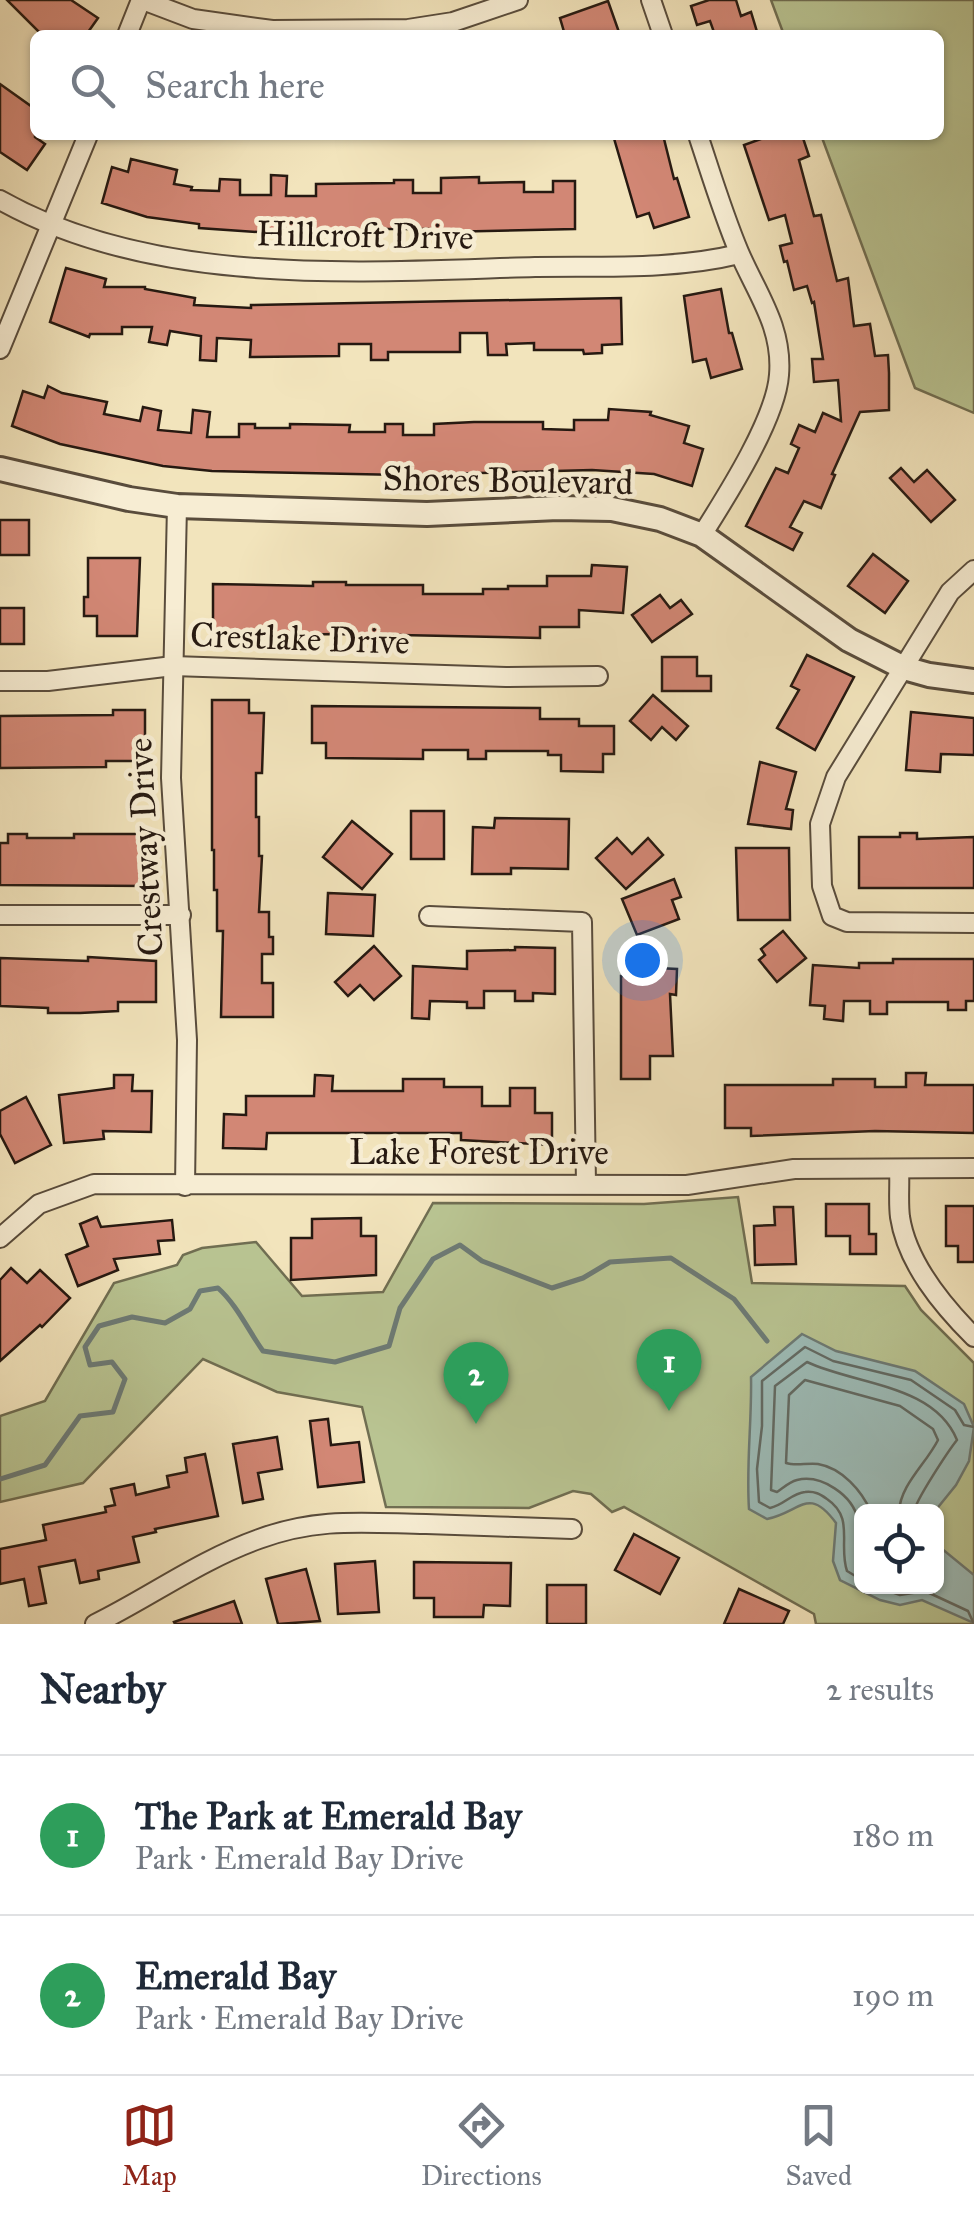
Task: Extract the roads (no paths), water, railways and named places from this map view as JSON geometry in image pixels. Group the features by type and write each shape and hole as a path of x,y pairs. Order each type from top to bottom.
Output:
{"street":[{"path":"129,30 142,0 194,19 272,30 408,30 453,22 518,0"},
{"path":"650,0 661,30"},
{"path":"0,350 86,140"},
{"path":"700,140 740,254 777,335 779,378 741,472 702,535"},
{"name":"Hillcroft Drive","path":"0,200 50,226 122,248 257,268 427,270 635,265 708,261 740,254"},
{"name":"Shores Boulevard","path":"0,470 177,506 427,514 558,508 612,510 660,519 702,535 850,640 904,668 974,680"},
{"name":"Crestway Drive","path":"177,506 170,778 186,1040 185,1186"},
{"path":"974,570 950,592 836,777 820,824 822,886 832,916 847,922 974,924"},
{"name":"Crestlake Drive","path":"0,681 48,681 174,666 506,677 598,676"},
{"path":"0,915 181,915"},
{"path":"430,916 582,922 586,1184"},
{"name":"Lake Forest Drive","path":"0,1238 39,1204 94,1184 687,1185 794,1169 974,1168"},
{"path":"899,1169 900,1219 917,1263 946,1310 974,1336"},
{"path":"95,1624 205,1563 290,1529 328,1522 380,1520 572,1529"}],"water":[{"path":"802,1334 836,1351 915,1371 964,1404 974,1427 969,1461 941,1504 854,1504 854,1587 840,1580 833,1561 836,1523 818,1505 804,1504 767,1519 749,1509 751,1377"},
{"path":"944,1550 974,1575 974,1623 922,1600 900,1605 868,1594 944,1594"}],"waterway":[{"path":"0,1479 45,1465 80,1416 113,1412 125,1379 112,1362 90,1365 85,1347 99,1326 132,1317 165,1323 190,1309 200,1291 218,1288 263,1351 335,1362 389,1346 400,1308 433,1259 460,1245 482,1261 552,1288 583,1278 610,1262 671,1258 734,1299 767,1341"}],"place":[{"name":"The Park at Emerald Bay","path":"669,1411"},
{"name":"Emerald Bay","path":"476,1424"}]}
